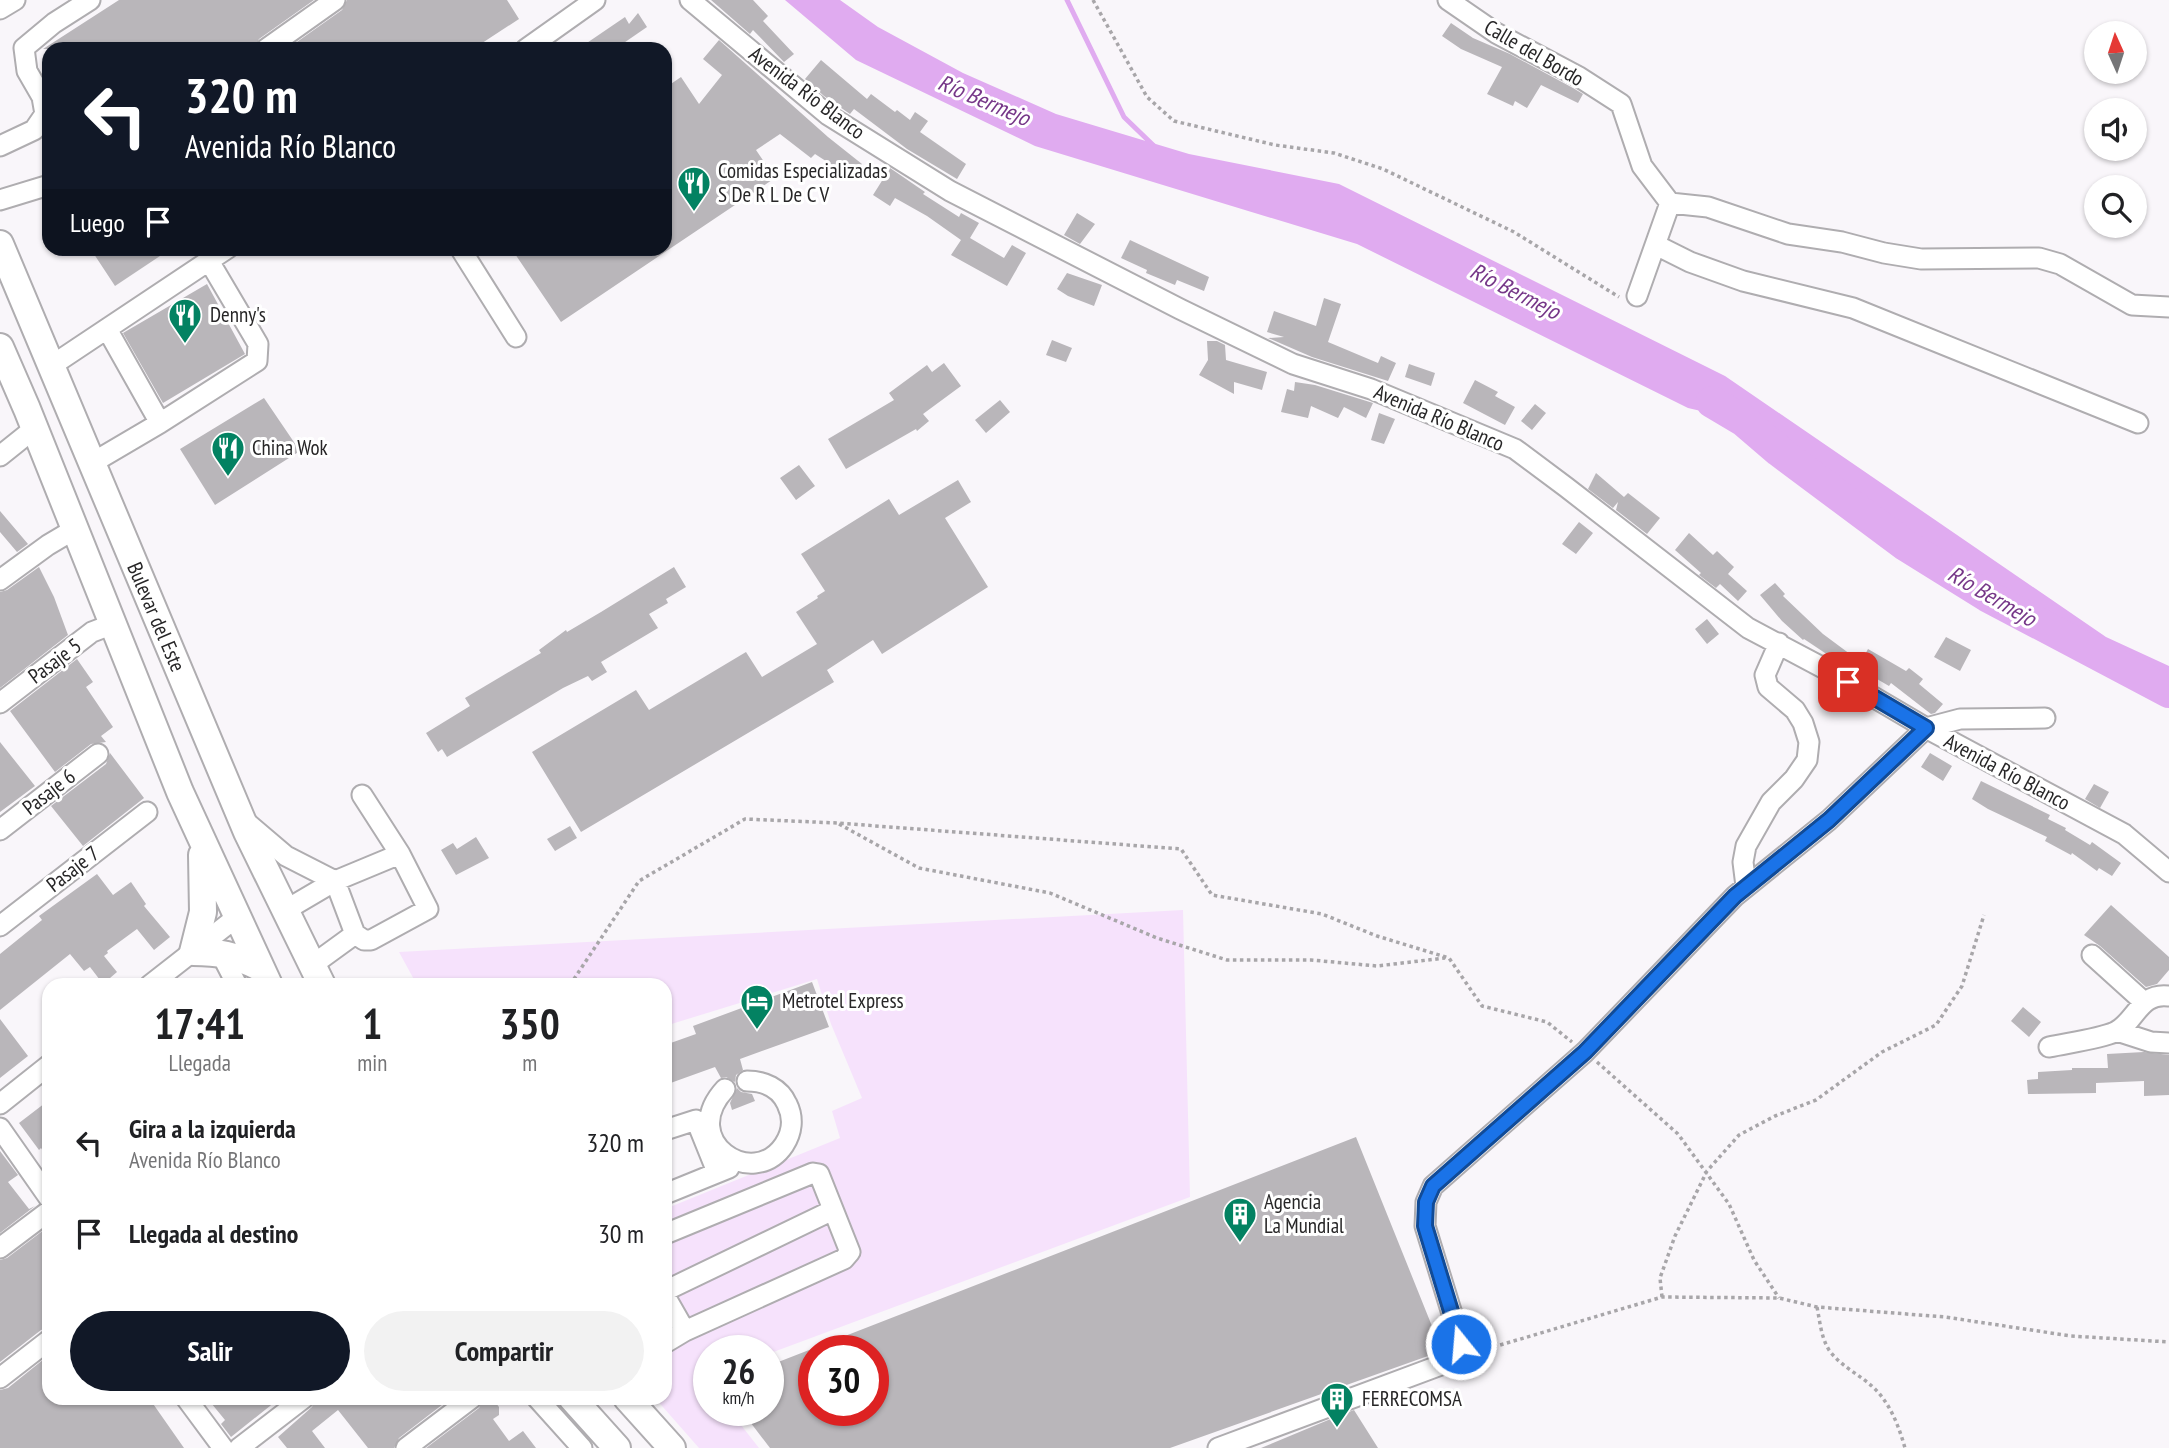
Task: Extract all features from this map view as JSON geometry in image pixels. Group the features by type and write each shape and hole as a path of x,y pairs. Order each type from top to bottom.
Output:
{"highway":[{"name":"Bulevar del Este","path":"0,244 240,817 316,976"},
{"name":"Bulevar del Este","path":"0,347 180,792 264,976"},
{"path":"200,836 204,912 193,951 220,952 240,957 264,976"},
{"path":"578,1405 617,1448"},
{"path":"633,1405 672,1448"}],"street":[{"path":"0,9 15,0"},
{"path":"42,97 27,71 24,48 54,23 90,0"},
{"path":"276,42 335,0"},
{"path":"536,42 595,0"},
{"name":"Avenida Río Blanco","path":"690,0 828,115 950,191 1293,364 1371,389 1514,449 1566,486 1748,628 1779,643 1926,728 2124,834 2169,872"},
{"name":"Calle del Bordo","path":"1448,0 1496,33 1621,104 1642,166 1670,203"},
{"path":"0,146 34,130 42,118"},
{"path":"0,200 42,187"},
{"path":"1637,296 1670,203 1708,207 1788,234 1842,242 1921,260 2039,258 2060,264 2132,305 2169,307"},
{"path":"1656,245 1743,281 1853,308 2138,423"},
{"path":"51,366 216,256"},
{"path":"465,256 516,337"},
{"path":"92,463 257,361 258,344 209,261"},
{"path":"107,328 160,423"},
{"path":"0,456 35,428"},
{"path":"0,580 75,529"},
{"name":"Pasaje 5","path":"0,703 92,632 113,624"},
{"path":"1746,886 1743,862 1746,846 1771,802 1794,779 1807,760 1809,742 1802,723 1795,710 1768,687 1765,675 1779,643"},
{"path":"1218,1448 1465,1356 1425,1226 1426,1202 1433,1186 1585,1052 1746,886 1829,820 1926,728 1960,719 2045,718"},
{"name":"Pasaje 6","path":"0,830 98,754"},
{"path":"240,817 286,856 335,881 355,934 364,940 371,940 428,909 400,854 362,795"},
{"name":"Pasaje 7","path":"0,926 147,812"},
{"path":"284,911 335,881 400,854"},
{"path":"159,978 237,917"},
{"path":"316,976 355,934"},
{"path":"220,952 233,978"},
{"path":"2092,955 2144,1002"},
{"path":"2117,1031 2144,1002 2154,997 2169,996"},
{"path":"2049,1047 2117,1031 2151,1042 2169,1043"},
{"path":"0,1104 42,1071"},
{"path":"672,1191 743,1163 757,1163 769,1159 788,1139 792,1126 791,1112 785,1100 776,1090 764,1083 747,1081"},
{"path":"725,1089 710,1111 712,1138 719,1150 743,1163"},
{"path":"672,1128 696,1120 717,1172"},
{"path":"0,1128 42,1188"},
{"path":"672,1231 813,1173 818,1174 850,1252 844,1259 672,1339"},
{"path":"672,1290 833,1210"},
{"path":"0,1248 42,1216"},
{"path":"672,1307 685,1331"},
{"path":"0,1378 42,1345"},
{"path":"191,1405 223,1448"},
{"path":"239,1448 295,1405"},
{"path":"406,1448 463,1405"},
{"path":"543,1405 578,1447"}],"path":[{"path":"1093,0 1147,97 1174,121 1275,145 1334,153 1383,169 1514,232 1621,299 1629,300 1637,296"},
{"path":"575,978 639,881 745,819 837,822 1181,849 1212,895 1322,914 1377,936 1448,958 1482,1006 1546,1022 1585,1052 1678,1134 1729,1204 1754,1260 1779,1298"},
{"path":"837,822 919,867 1050,893 1157,938 1227,960 1311,960 1377,966 1448,958"},
{"path":"1662,1297 1660,1278 1675,1236 1707,1171 1740,1135 1775,1116 1816,1100 1882,1052 1936,1025 1962,986 1984,915"},
{"path":"1465,1356 1662,1297 1779,1298 1817,1307 1945,1317 2071,1336 2169,1342"},
{"path":"1817,1307 1823,1338 1830,1351 1877,1390 1898,1422 1905,1448"}],"shaded area":[{"path":"1183,910 1190,1197 819,1335 798,1335 798,1343 784,1348 784,1335 693,1335 693,1426 742,1426 759,1448 699,1448 661,1405 672,1405 672,1206 840,1138 832,1111 862,1098 831,1024 817,979 672,1024 672,978 413,978 399,952"}],"water":[{"path":"785,0 840,0 878,27 963,73 1056,114 1189,154 1339,184 1725,376 2106,637 2169,666 2169,696 1905,545 1779,451 1744,421 1688,408 1357,244 1035,146 856,60"}],"building":[{"path":"119,0 314,0 258,42 54,42"},
{"path":"347,0 507,0 519,19 484,42 297,42 342,10"},
{"path":"711,0 753,0 768,16 763,21 794,54 784,62 753,30 750,34"},
{"path":"638,13 647,27 625,42 588,42 625,17 629,24"},
{"path":"1451,23 1473,38 1510,54 1583,94 1578,103 1541,85 1527,108 1515,101 1513,106 1487,94 1502,67 1461,49 1442,36"},
{"name":"Comidas Especializadas S De R L De C V","path":"719,40 862,164 852,178 815,154 811,158 780,134 756,150 775,178 672,247 672,83 681,77 699,104 722,75 703,59"},
{"path":"821,60 867,99 871,94 910,120 915,112 928,121 920,132 966,164 957,179 907,149 854,109 850,114 824,96 805,79"},
{"path":"890,168 959,217 961,213 979,223 970,238 1004,258 1012,245 1026,253 1007,286 951,255 961,240 927,216 895,198 890,206 873,195"},
{"path":"1077,213 1095,224 1080,244 1064,235"},
{"path":"1130,240 1209,277 1204,291 1177,280 1175,285 1146,273 1147,270 1121,258"},
{"path":"95,256 160,256 115,286"},
{"name":"Comidas Especializadas S De R L De C V","path":"516,256 659,256 561,322"},
{"path":"1067,273 1102,285 1094,306 1057,289"},
{"name":"Denny's","path":"207,284 245,354 163,403 123,333"},
{"path":"1324,298 1341,304 1328,342 1378,363 1381,356 1396,363 1388,381 1312,357 1268,338 1284,337 1267,332 1274,311 1316,326"},
{"path":"1052,340 1072,348 1066,362 1046,355"},
{"path":"1207,341 1217,341 1225,345 1226,360 1267,372 1262,390 1234,382 1234,394 1199,375 1208,360"},
{"path":"944,363 961,386 923,414 929,421 917,431 916,429 846,469 828,439 894,400 889,393 927,365 932,372"},
{"path":"1409,364 1435,373 1431,386 1405,377"},
{"path":"1475,380 1498,392 1495,396 1515,407 1505,425 1463,403"},
{"path":"1295,382 1315,385 1373,403 1366,418 1344,407 1338,418 1311,406 1308,418 1281,412 1287,389 1294,391"},
{"name":"China Wok","path":"264,398 300,451 215,505 180,449"},
{"path":"1000,400 1010,412 986,433 975,420"},
{"path":"1535,404 1546,413 1532,430 1521,421"},
{"path":"1379,413 1395,419 1384,444 1371,440"},
{"path":"799,465 815,486 796,500 780,478"},
{"path":"1596,473 1624,497 1628,493 1660,518 1647,534 1616,510 1618,502 1613,508 1588,489"},
{"path":"958,480 971,502 945,518 988,587 882,654 873,640 827,670 834,682 581,832 532,752 636,690 649,710 746,652 762,677 817,644 796,612 825,591 801,554 889,499 899,515"},
{"path":"0,511 28,544 17,552 0,532"},
{"path":"1579,522 1593,533 1576,554 1562,544"},
{"path":"1689,533 1713,555 1717,551 1734,567 1728,574 1747,591 1738,601 1720,584 1716,588 1699,575 1701,573 1675,550"},
{"path":"39,567 68,635 0,688 0,592"},
{"path":"674,567 686,587 666,599 668,603 649,614 658,628 601,662 607,672 592,681 588,676 563,688 447,757 442,749 438,752 426,733 470,706 465,698 541,653 539,650 566,630 567,632"},
{"path":"1775,583 1785,594 1783,596 1823,634 1854,657 1846,667 1803,640 1760,595"},
{"path":"1707,619 1719,634 1707,644 1695,629"},
{"path":"1946,637 1971,650 1960,671 1934,657"},
{"path":"1868,649 1906,671 1909,668 1923,679 1919,684 1943,704 1931,714 1891,683 1889,686 1858,668"},
{"path":"77,659 93,682 86,687 113,727 101,736 106,742 91,744 55,772 10,711"},
{"path":"0,742 35,786 0,812"},
{"path":"110,753 144,798 83,846 51,806 106,764"},
{"path":"1930,753 1952,766 1943,781 1921,767"},
{"path":"1981,781 2050,815 2048,819 2090,845 2092,842 2121,863 2112,876 2099,868 2097,871 2072,853 2071,855 2045,841 2047,837 1988,809 1972,799"},
{"path":"2094,784 2109,792 2100,808 2085,799"},
{"path":"570,826 577,838 555,851 547,839"},
{"path":"476,837 489,858 456,875 441,850 453,843 457,849"},
{"path":"97,874 113,895 131,882 146,904 144,906 170,937 154,950 137,929 104,956 117,972 110,978 98,978 90,967 84,971 70,954 0,1010 0,954 42,920 39,916"},
{"path":"2111,905 2169,957 2169,970 2157,984 2146,987 2084,935"},
{"name":"Metrotel Express","path":"812,982 829,1027 740,1059 743,1070 736,1075 735,1082 726,1077 721,1078 715,1067 672,1082 672,1043 696,1034 693,1026"},
{"path":"2023,1007 2041,1022 2029,1037 2011,1021"},
{"path":"0,1019 28,1056 0,1078"},
{"path":"2144,1052 2169,1055 2169,1095 2144,1096 2144,1081 2096,1083 2096,1093 2028,1094 2027,1080 2038,1079 2038,1072 2108,1068 2107,1054"},
{"path":"737,1088 741,1092 752,1094 755,1101 732,1110 730,1103"},
{"path":"42,1105 42,1149 39,1150 19,1123"},
{"name":"Agencia La Mundial","path":"1356,1137 1442,1351 1170,1448 770,1448 753,1426 784,1426 784,1360 798,1354 798,1426 889,1426 889,1335 848,1335"},
{"path":"0,1151 18,1175 8,1182 29,1209 35,1206 0,1233"},
{"path":"42,1231 42,1330 0,1362 0,1260 7,1258"},
{"path":"42,1361 42,1405 154,1405 184,1448 0,1448 0,1390 8,1388"},
{"path":"213,1405 271,1405 231,1437 221,1424 225,1420"},
{"path":"442,1405 399,1438 394,1448 368,1448 338,1410 312,1431 325,1448 287,1448 278,1437 312,1407"},
{"path":"480,1405 497,1405 499,1415 493,1419 509,1441 523,1431 536,1448 426,1448"},
{"name":"FERRECOMSA","path":"1354,1410 1378,1448 1261,1448 1333,1418"}],"waterway":[{"path":"1067,0 1124,117 1154,146"},
{"name":"Río Bermejo","path":"1712,402 1744,421 1779,451 1905,545 1987,596 2169,692"}],"place":[{"name":"Comidas Especializadas S De R L De C V","path":"694,213"},
{"name":"Denny's","path":"185,345"},
{"name":"China Wok","path":"228,478"},
{"name":"Metrotel Express","path":"757,1031"},
{"name":"Agencia La Mundial","path":"1240,1244"},
{"name":"FERRECOMSA","path":"1337,1429"}],"route":[{"path":"1461,1344 1425,1226 1426,1202 1433,1186 1585,1052 1735,896 1829,820 1926,728 1848,682"}]}
